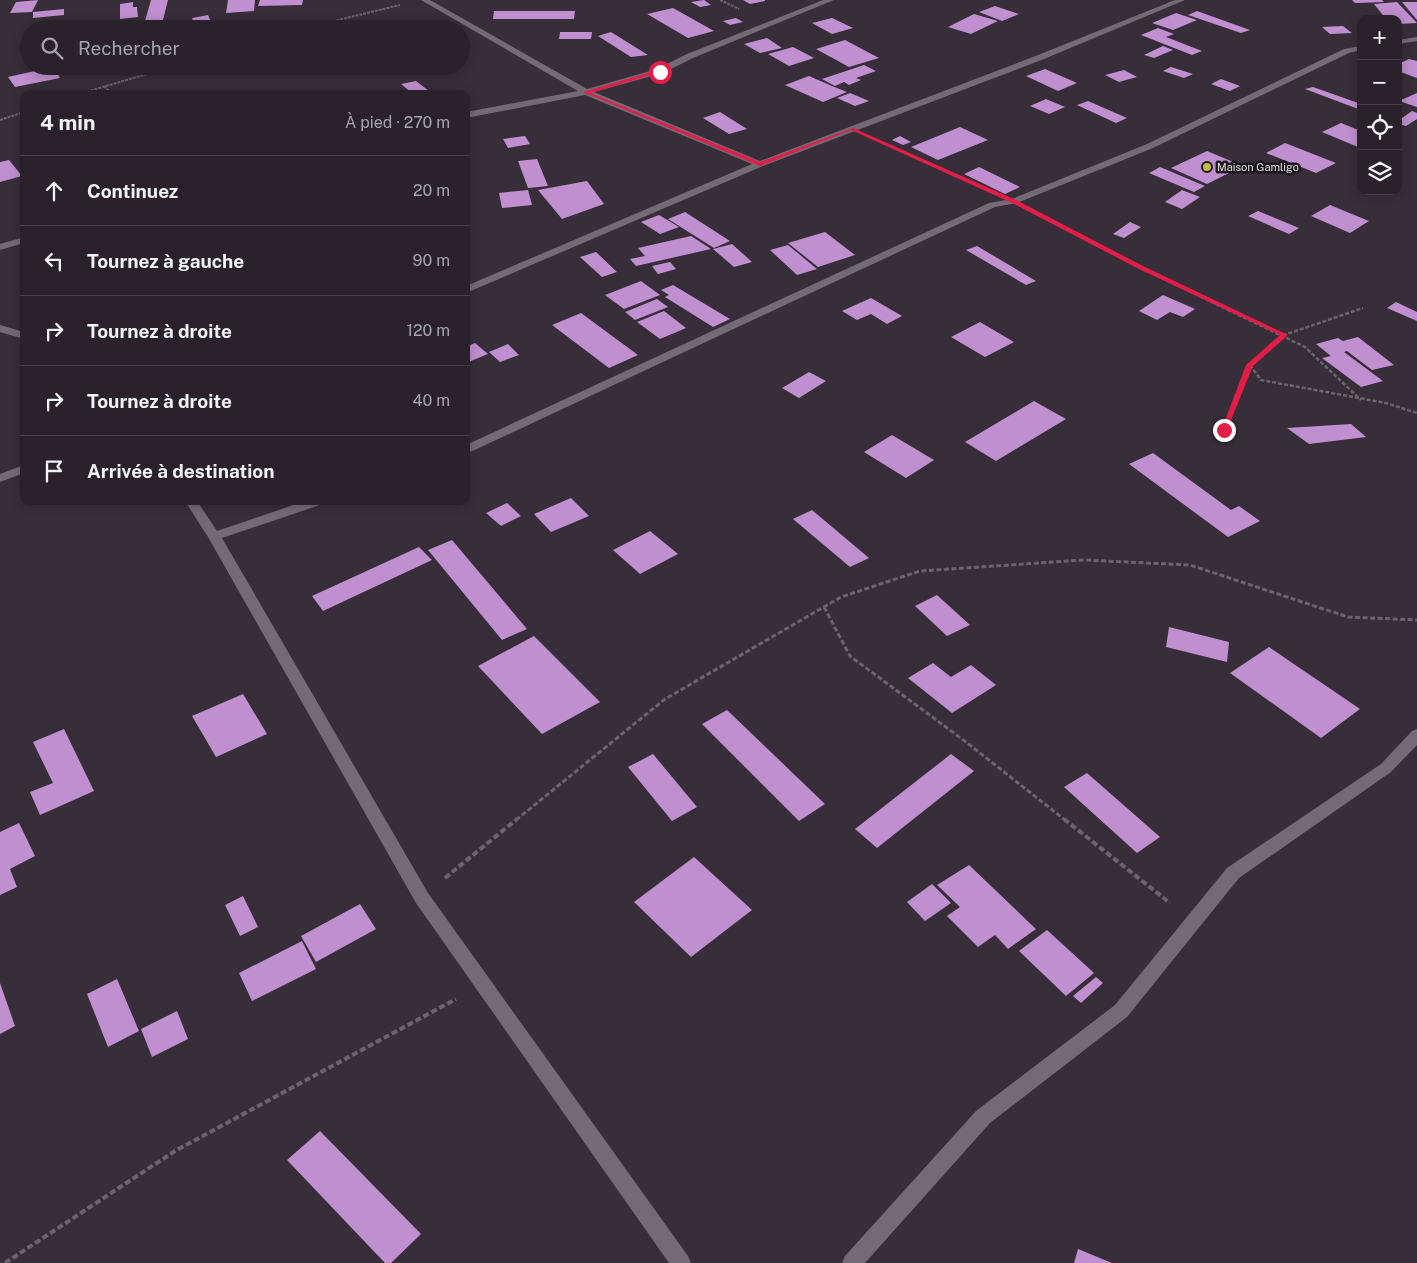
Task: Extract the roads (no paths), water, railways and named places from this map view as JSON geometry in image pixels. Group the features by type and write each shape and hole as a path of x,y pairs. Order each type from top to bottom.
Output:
{"street":[{"path":"425,0 460,20"},
{"path":"470,114 586,92 660,72 690,56 830,0"},
{"path":"470,288 760,164 1041,57 1182,0"},
{"path":"470,26 586,92 760,164"},
{"path":"1402,41 1417,39"},
{"path":"470,448 992,205 1014,201 1150,146 1346,50 1357,49"},
{"path":"0,247 20,241"},
{"path":"0,328 20,335"},
{"path":"0,478 20,470"},
{"path":"193,505 214,536 422,898 682,1263"},
{"path":"214,536 307,505"},
{"path":"852,1263 983,1118 1121,1011 1233,873 1386,768 1417,735"}],"place":[{"name":"Maison Gamligo","path":"1207,167"}]}
